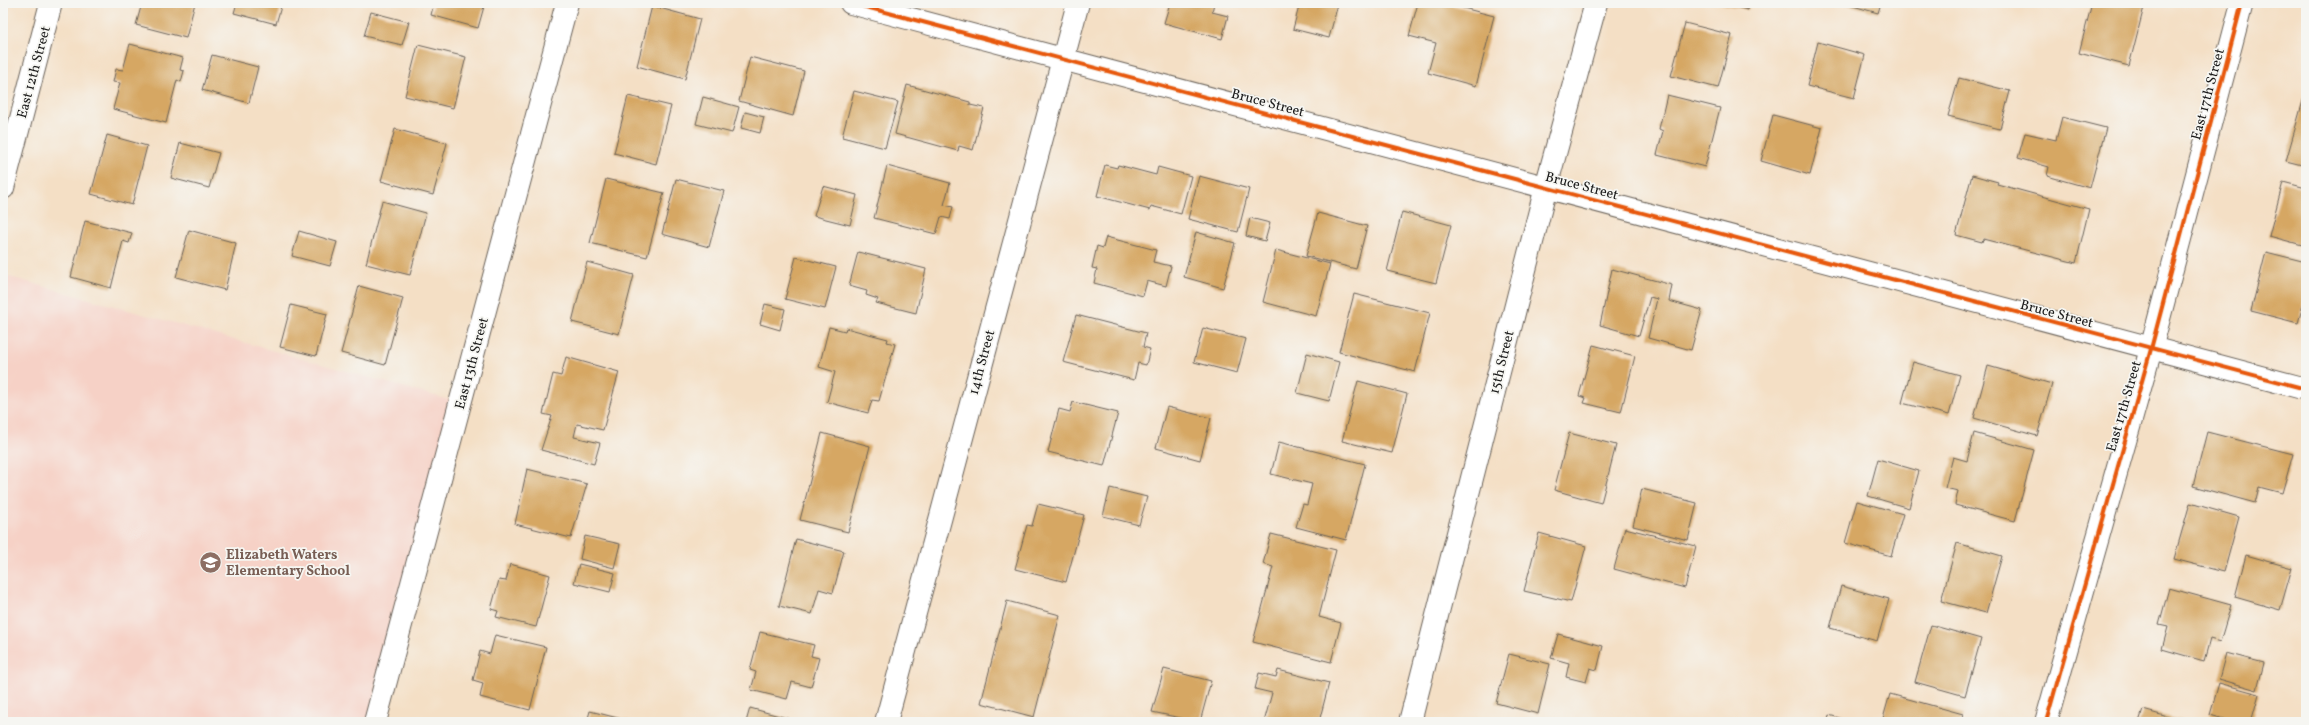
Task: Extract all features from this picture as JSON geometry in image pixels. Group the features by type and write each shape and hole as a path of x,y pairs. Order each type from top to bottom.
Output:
{"street":[{"name":"East 12th Street","path":"3,188 51,3"},
{"name":"East 13th Street","path":"375,722 567,3"},
{"name":"Bruce Street","path":"851,3 1546,187 1855,271 2306,389"},
{"name":"14th Street","path":"886,722 1078,3"},
{"name":"15th Street","path":"1410,722 1546,187 1596,3"},
{"name":"East 17th Street","path":"2046,722 2151,349 2242,3"}],"shaded area":[{"name":"Elizabeth Waters Elementary School","path":"3,275 460,403 375,722 3,722"}],"building":[{"path":"142,3 195,3 186,38 136,25"},
{"path":"237,3 282,3 276,24 234,13"},
{"path":"434,3 485,3 478,28 431,15"},
{"path":"1170,3 1214,3 1212,12 1228,16 1222,39 1164,23"},
{"path":"1300,3 1338,4 1329,38 1293,29"},
{"path":"1418,3 1444,3 1494,16 1476,86 1428,73 1436,43 1409,36"},
{"path":"1719,3 1750,3 1748,10"},
{"path":"1842,3 1881,3 1878,13"},
{"path":"2092,3 2145,3 2129,66 2079,53"},
{"path":"652,6 700,19 685,79 637,66"},
{"path":"371,12 409,22 402,45 364,36"},
{"path":"1685,23 1732,35 1718,88 1671,76"},
{"path":"1818,42 1865,55 1854,98 1807,86"},
{"path":"130,44 183,58 180,70 184,71 181,82 177,80 166,123 113,109 120,83 113,82 116,69 123,70"},
{"path":"418,45 466,57 453,108 405,96"},
{"path":"212,55 258,67 249,103 202,90"},
{"path":"750,57 804,71 793,116 739,101"},
{"path":"1959,78 2010,91 2000,129 1948,116"},
{"path":"907,85 970,102 970,105 984,108 973,150 959,146 958,151 895,134"},
{"path":"2306,90 2306,166 2286,161"},
{"path":"854,91 898,102 885,148 842,137"},
{"path":"1667,95 1720,108 1705,167 1657,155 1663,131 1659,129"},
{"path":"628,96 671,106 656,164 614,153"},
{"path":"703,97 739,107 732,133 696,124"},
{"path":"745,112 764,117 760,133 741,128"},
{"path":"1773,115 1822,128 1810,175 1761,161"},
{"path":"2062,117 2106,128 2090,188 2047,176 2049,167 2018,158 2025,133 2056,140"},
{"path":"395,129 447,143 433,195 381,181"},
{"path":"107,135 147,146 132,205 91,194"},
{"path":"180,143 219,153 209,188 171,178"},
{"path":"1105,165 1117,168 1118,165 1156,175 1158,167 1191,176 1181,214 1151,206 1150,210 1097,196"},
{"path":"887,166 950,183 944,205 953,207 950,219 941,217 936,234 874,218"},
{"path":"1972,175 1998,182 1997,184 2089,209 2076,263 1983,239 1982,242 1956,235"},
{"path":"1199,176 1249,189 1238,232 1188,219"},
{"path":"606,179 664,193 647,257 590,243"},
{"path":"676,179 724,191 709,247 662,234"},
{"path":"2283,182 2306,188 2306,246 2269,236"},
{"path":"823,186 857,195 850,225 814,216"},
{"path":"382,201 426,213 410,275 366,264"},
{"path":"1402,212 1451,225 1436,283 1387,271"},
{"path":"1318,213 1367,226 1356,269 1306,256"},
{"path":"1250,218 1270,223 1265,241 1246,236"},
{"path":"85,221 132,233 129,243 123,241 111,288 71,277"},
{"path":"189,230 236,243 225,290 176,277"},
{"path":"299,231 337,242 330,266 292,256"},
{"path":"1196,232 1235,243 1223,288 1184,277"},
{"path":"1106,237 1156,250 1153,262 1171,266 1166,286 1147,281 1143,296 1094,283 1097,269 1092,268 1097,246 1103,248"},
{"path":"1276,250 1330,264 1316,316 1263,302"},
{"path":"858,252 926,269 916,313 876,303 878,299 866,295 867,291 849,286"},
{"path":"2266,252 2306,262 2306,294 2298,323 2251,311"},
{"path":"796,257 836,267 825,309 785,299"},
{"path":"587,262 634,275 619,334 572,322"},
{"path":"1612,269 1672,285 1669,301 1702,310 1691,350 1648,338 1657,299 1650,297 1639,336 1600,325"},
{"path":"359,286 403,298 385,365 341,353"},
{"path":"1354,294 1430,313 1415,372 1339,352"},
{"path":"765,304 785,309 780,330 760,324"},
{"path":"291,305 327,314 316,356 280,347"},
{"path":"1076,315 1146,333 1143,347 1150,349 1146,365 1138,363 1134,380 1063,362"},
{"path":"829,327 845,331 846,328 888,339 887,342 895,344 879,401 872,400 868,413 827,402 835,372 819,367"},
{"path":"1203,328 1246,339 1237,373 1194,362"},
{"path":"1593,345 1635,356 1621,412 1584,403 1586,398 1579,396"},
{"path":"1307,353 1339,362 1329,401 1297,393"},
{"path":"566,357 619,372 603,430 577,424 574,437 600,443 594,464 541,450 552,416 543,414 553,374 561,376"},
{"path":"1913,362 1960,375 1949,415 1902,403"},
{"path":"1988,366 2052,384 2037,436 1974,418"},
{"path":"1358,381 1407,394 1392,453 1342,441"},
{"path":"1073,402 1118,413 1104,466 1048,452 1059,409 1070,412"},
{"path":"1167,407 1211,418 1200,460 1156,448"},
{"path":"2207,432 2293,454 2282,493 2259,487 2255,503 2193,486"},
{"path":"822,433 870,446 848,532 800,520"},
{"path":"1569,433 1616,445 1601,503 1554,490"},
{"path":"1974,433 2034,450 2015,521 1955,505 1958,491 1945,488 1953,457 1967,461"},
{"path":"1279,442 1365,464 1346,540 1296,527 1303,504 1307,505 1312,484 1271,474"},
{"path":"1878,459 1919,471 1909,508 1868,496"},
{"path":"527,469 587,484 571,538 515,524"},
{"path":"1110,488 1147,497 1139,525 1103,516"},
{"path":"1642,489 1697,503 1688,540 1633,526"},
{"path":"1857,501 1903,514 1891,556 1845,543"},
{"path":"2190,503 2239,517 2224,572 2174,559"},
{"path":"1038,504 1084,515 1066,582 1015,569 1027,525 1032,526"},
{"path":"1625,528 1696,546 1685,588 1614,569"},
{"path":"1539,533 1586,546 1571,602 1524,591"},
{"path":"1271,534 1336,550 1319,617 1341,623 1331,662 1253,642 1273,567 1263,564"},
{"path":"585,536 620,544 614,568 580,559"},
{"path":"796,539 844,551 833,593 819,589 812,614 779,606"},
{"path":"1957,543 2002,556 1986,613 1941,601"},
{"path":"2246,555 2292,568 2280,610 2235,597"},
{"path":"510,564 550,575 536,627 496,617 498,611 491,609 499,580 506,581"},
{"path":"579,564 615,573 610,592 574,583"},
{"path":"1841,586 1889,599 1877,641 1830,628"},
{"path":"2169,588 2231,605 2220,642 2210,639 2204,661 2162,649 2168,627 2159,625"},
{"path":"1007,601 1060,615 1034,717 981,703"},
{"path":"1931,625 1981,639 1965,696 1915,682"},
{"path":"760,632 814,645 811,656 819,658 811,687 792,682 787,699 751,690 756,672 750,670"},
{"path":"1558,634 1603,646 1597,670 1590,668 1586,682 1566,677 1569,663 1551,658"},
{"path":"495,635 546,647 530,710 480,697 483,683 473,680 480,651 490,654"},
{"path":"2226,653 2264,663 2257,690 2219,679"},
{"path":"1509,654 1550,664 1538,714 1496,703"},
{"path":"1164,669 1211,681 1200,722 1152,712"},
{"path":"1278,670 1329,683 1319,722 1264,722 1272,693 1255,689 1259,673 1276,677"},
{"path":"2219,683 2259,694 2251,722 2235,722 2210,715"},
{"path":"1890,694 1963,714 1961,722 1882,722"},
{"path":"750,708 794,720 794,722 746,722"},
{"path":"2143,710 2186,722 2139,722"},
{"path":"590,711 630,721 587,722"},
{"path":"1829,715 1853,722 1827,722"}],"cycle path":[{"path":"851,3 2306,389"},
{"path":"2046,722 2151,349 2242,3"}],"place":[{"name":"Elizabeth Waters Elementary School","path":"210,562"}]}
